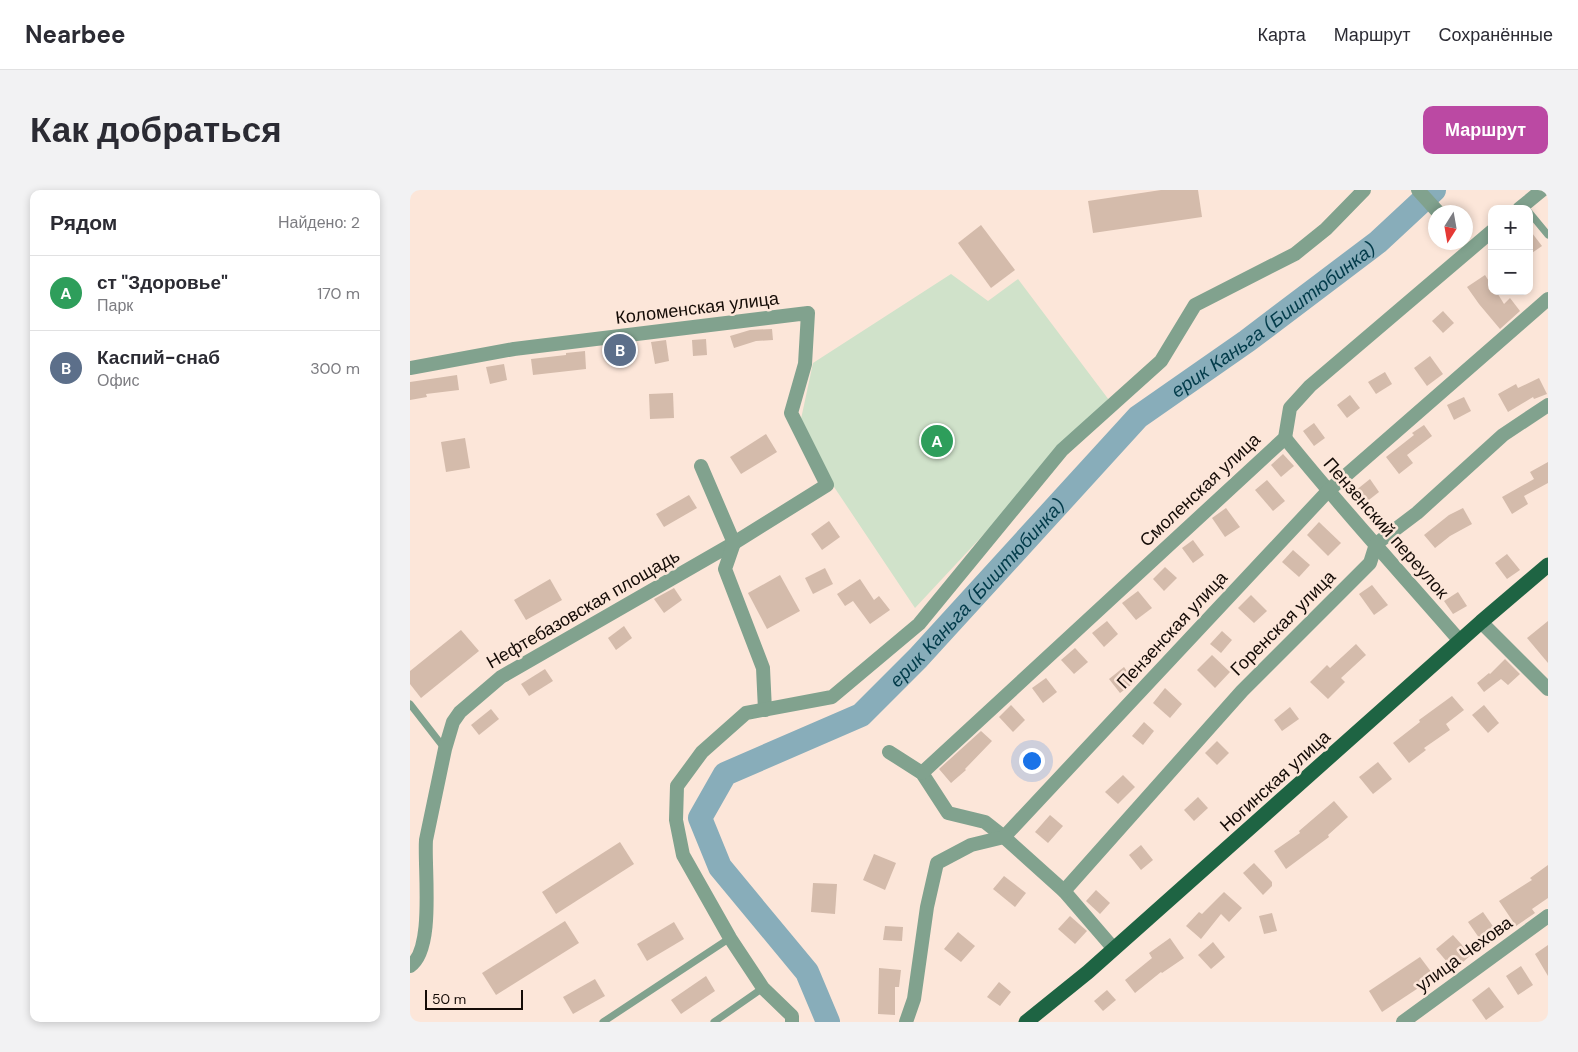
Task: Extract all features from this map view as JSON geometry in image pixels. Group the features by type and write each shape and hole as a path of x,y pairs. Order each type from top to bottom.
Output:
{"main road":[{"name":"Ногинская улица","path":"1026,1022 1088,972 1481,622 1548,565"}],"street":[{"path":"792,1022 792,1016 763,988 730,938 683,855 676,820 677,786 702,752 746,714 832,697 920,624 1062,450 1161,361 1195,305 1296,254 1326,229 1364,190"},
{"path":"1418,190 1432,205"},
{"path":"1529,205 1542,190"},
{"name":"Смоленская улица","path":"1473,242 1488,233"},
{"name":"Смоленская улица","path":"922,773 1285,438 1290,408 1310,386 1463,250"},
{"name":"Пензенская улица","path":"1004,837 1328,491 1548,299"},
{"name":"Коломенская улица","path":"410,368 514,349 808,313 805,364 791,413 827,484"},
{"name":"Горенская улица","path":"1064,891 1242,691 1370,563 1376,544 1417,513 1503,436 1548,405"},
{"name":"Пензенский переулок","path":"1285,438 1328,491 1460,641"},
{"path":"701,466 734,543 725,569 762,668 766,710"},
{"name":"Нефтебазовская площадь","path":"410,966 419,956 423,946 427,919 426,840 453,722 460,712 501,677 734,543 827,484"},
{"path":"1481,622 1548,689"},
{"path":"890,752 922,773 948,813 985,822 1004,837 1064,891 1114,949"},
{"path":"906,1022 914,999 927,908 936,863 971,845 1004,837"},
{"name":"улица Чехова","path":"1403,1022 1548,916"}],"lane":[{"path":"1533,218 1548,235"},
{"path":"410,704 446,749"},
{"path":"603,1022 730,938"},
{"path":"714,1022 763,988"}],"green space":[{"path":"951,274 988,301 1018,279 1109,400 915,608 798,433 813,363"}],"building":[{"path":"1161,190 1198,190 1202,217 1093,233 1088,201"},
{"path":"981,225 1015,270 991,288 958,243"},
{"path":"1533,234 1542,246 1533,252"},
{"path":"1485,275 1488,280 1488,295 1498,295 1504,304 1510,298 1520,311 1500,329 1467,287"},
{"path":"1443,311 1454,323 1443,333 1432,321"},
{"path":"772,329 773,340 756,341 734,348 730,336 750,330"},
{"path":"706,339 707,355 693,356 692,340"},
{"path":"666,340 669,361 655,364 651,342"},
{"path":"623,345 625,359 608,361 606,346"},
{"path":"585,351 586,369 533,375 531,359"},
{"path":"1430,356 1443,374 1427,386 1414,368"},
{"path":"504,364 507,380 490,384 486,367"},
{"path":"1385,372 1392,384 1376,394 1368,382"},
{"path":"457,375 459,390 426,394 427,397 410,400 410,382"},
{"path":"1539,378 1547,394 1534,399 1533,397 1508,412 1498,394 1516,384 1518,388"},
{"path":"673,393 674,418 650,419 649,394"},
{"path":"1350,395 1360,408 1347,418 1337,405"},
{"path":"1464,397 1471,411 1454,420 1447,405"},
{"path":"1314,423 1325,438 1314,446 1303,431"},
{"path":"1424,425 1432,436 1407,455 1413,463 1399,474 1386,457 1414,435 1412,433"},
{"path":"766,434 777,452 741,474 730,457"},
{"path":"465,438 470,468 446,472 441,442"},
{"path":"1283,454 1294,466 1281,477 1271,465"},
{"path":"1548,462 1548,483 1524,496 1528,504 1512,514 1502,497 1534,479 1530,472"},
{"path":"1370,479 1379,492 1365,503 1355,491"},
{"path":"1267,480 1285,501 1273,511 1255,490"},
{"path":"689,495 697,508 664,527 656,514"},
{"path":"1226,508 1240,527 1225,537 1212,518"},
{"path":"1463,508 1472,524 1450,536 1435,548 1424,535 1449,515"},
{"path":"829,521 840,537 822,550 811,534"},
{"path":"1319,522 1341,543 1328,556 1307,535"},
{"path":"1193,540 1204,555 1193,563 1182,548"},
{"path":"1293,550 1310,565 1299,577 1282,562"},
{"path":"1507,554 1520,570 1507,579 1495,563"},
{"path":"1165,567 1177,578 1164,591 1153,579"},
{"path":"825,568 833,584 813,594 805,578"},
{"path":"780,575 800,611 767,629 748,593"},
{"path":"550,579 562,600 526,620 514,600"},
{"path":"860,579 874,600 879,596 890,610 870,624 853,601 845,606 837,594"},
{"path":"1372,585 1388,605 1374,615 1359,594"},
{"path":"674,588 682,600 664,613 654,599"},
{"path":"1138,591 1152,608 1136,620 1122,603"},
{"path":"1458,592 1467,606 1453,614 1444,601"},
{"path":"1251,595 1267,611 1254,623 1238,608"},
{"path":"1107,621 1118,634 1104,647 1092,633"},
{"path":"1548,621 1548,663 1527,638"},
{"path":"624,626 632,638 616,650 608,638"},
{"path":"461,630 479,651 421,698 410,684 410,671"},
{"path":"1222,631 1232,640 1221,653 1210,644"},
{"path":"1356,644 1366,655 1341,678 1345,682 1328,699 1310,682 1327,665 1330,668"},
{"path":"1075,648 1088,662 1074,674 1061,660"},
{"path":"1212,655 1230,672 1215,688 1197,670"},
{"path":"1505,659 1520,674 1508,685 1501,679 1484,692 1477,683 1490,674"},
{"path":"1124,667 1135,682 1120,693 1109,679"},
{"path":"545,669 553,681 529,696 521,684"},
{"path":"1046,678 1057,692 1043,703 1032,688"},
{"path":"1165,688 1182,704 1170,718 1153,703"},
{"path":"1452,696 1464,710 1446,724 1450,730 1424,748 1426,750 1409,763 1393,743 1420,722 1419,720"},
{"path":"1011,705 1025,720 1013,732 999,717"},
{"path":"1484,705 1499,723 1488,733 1472,715"},
{"path":"1290,707 1299,719 1282,731 1274,720"},
{"path":"491,709 499,719 479,735 471,725"},
{"path":"1144,722 1154,731 1143,745 1132,736"},
{"path":"981,731 992,741 966,770 951,783 939,769"},
{"path":"1217,741 1229,753 1217,765 1205,753"},
{"path":"1378,762 1392,779 1373,794 1359,777"},
{"path":"1123,775 1135,787 1118,804 1105,792"},
{"path":"1198,797 1208,808 1194,821 1184,810"},
{"path":"1334,801 1348,817 1328,835 1329,837 1286,869 1274,851 1300,833 1299,831"},
{"path":"1050,815 1063,826 1048,843 1035,832"},
{"path":"620,842 634,864 556,914 542,892"},
{"path":"1141,845 1153,860 1141,870 1129,855"},
{"path":"874,854 896,863 885,890 863,880"},
{"path":"1254,863 1272,882 1272,886 1263,895 1243,873"},
{"path":"1548,865 1548,898 1532,909 1535,913 1516,926 1499,901 1532,880 1530,878"},
{"path":"1004,876 1026,893 1015,907 993,889"},
{"path":"813,883 837,884 835,914 811,912"},
{"path":"1096,890 1110,903 1100,914 1086,901"},
{"path":"1224,892 1242,908 1229,922 1221,914 1201,939 1186,926 1199,912 1202,914"},
{"path":"1483,912 1497,932 1482,942 1468,922"},
{"path":"1272,913 1277,931 1264,934 1259,916"},
{"path":"1070,916 1087,931 1075,944 1058,929"},
{"path":"565,921 579,943 496,995 482,973"},
{"path":"674,922 684,939 647,961 637,944"},
{"path":"885,926 903,927 902,941 883,940"},
{"path":"958,932 975,946 961,962 944,949"},
{"path":"1453,935 1471,955 1454,970 1436,949"},
{"path":"1170,938 1184,958 1161,972 1135,993 1125,980 1152,958 1149,953"},
{"path":"1213,942 1225,957 1211,969 1198,955"},
{"path":"1548,945 1548,976 1535,954"},
{"path":"1420,957 1435,977 1382,1012 1369,991"},
{"path":"1521,966 1533,985 1518,995 1506,976"},
{"path":"879,968 901,970 899,987 895,987 895,1015 878,1014"},
{"path":"706,976 715,991 681,1014 671,1000"},
{"path":"595,979 605,996 573,1014 563,997"},
{"path":"999,982 1011,992 1000,1006 987,997"},
{"path":"1489,987 1504,1007 1486,1020 1472,1000"},
{"path":"1107,990 1116,1000 1103,1011 1094,1001"}],"waterway":[{"name":"ерик Каньга (Биштюбинка)","path":"828,1022 807,972 720,867 700,818 725,774 861,715 918,658 1138,417 1247,341 1378,242 1434,190"}],"place":[{"name":"Каспий-снаб","path":"620,350"},
{"name":"ст \"Здоровье\"","path":"937,441"}]}
